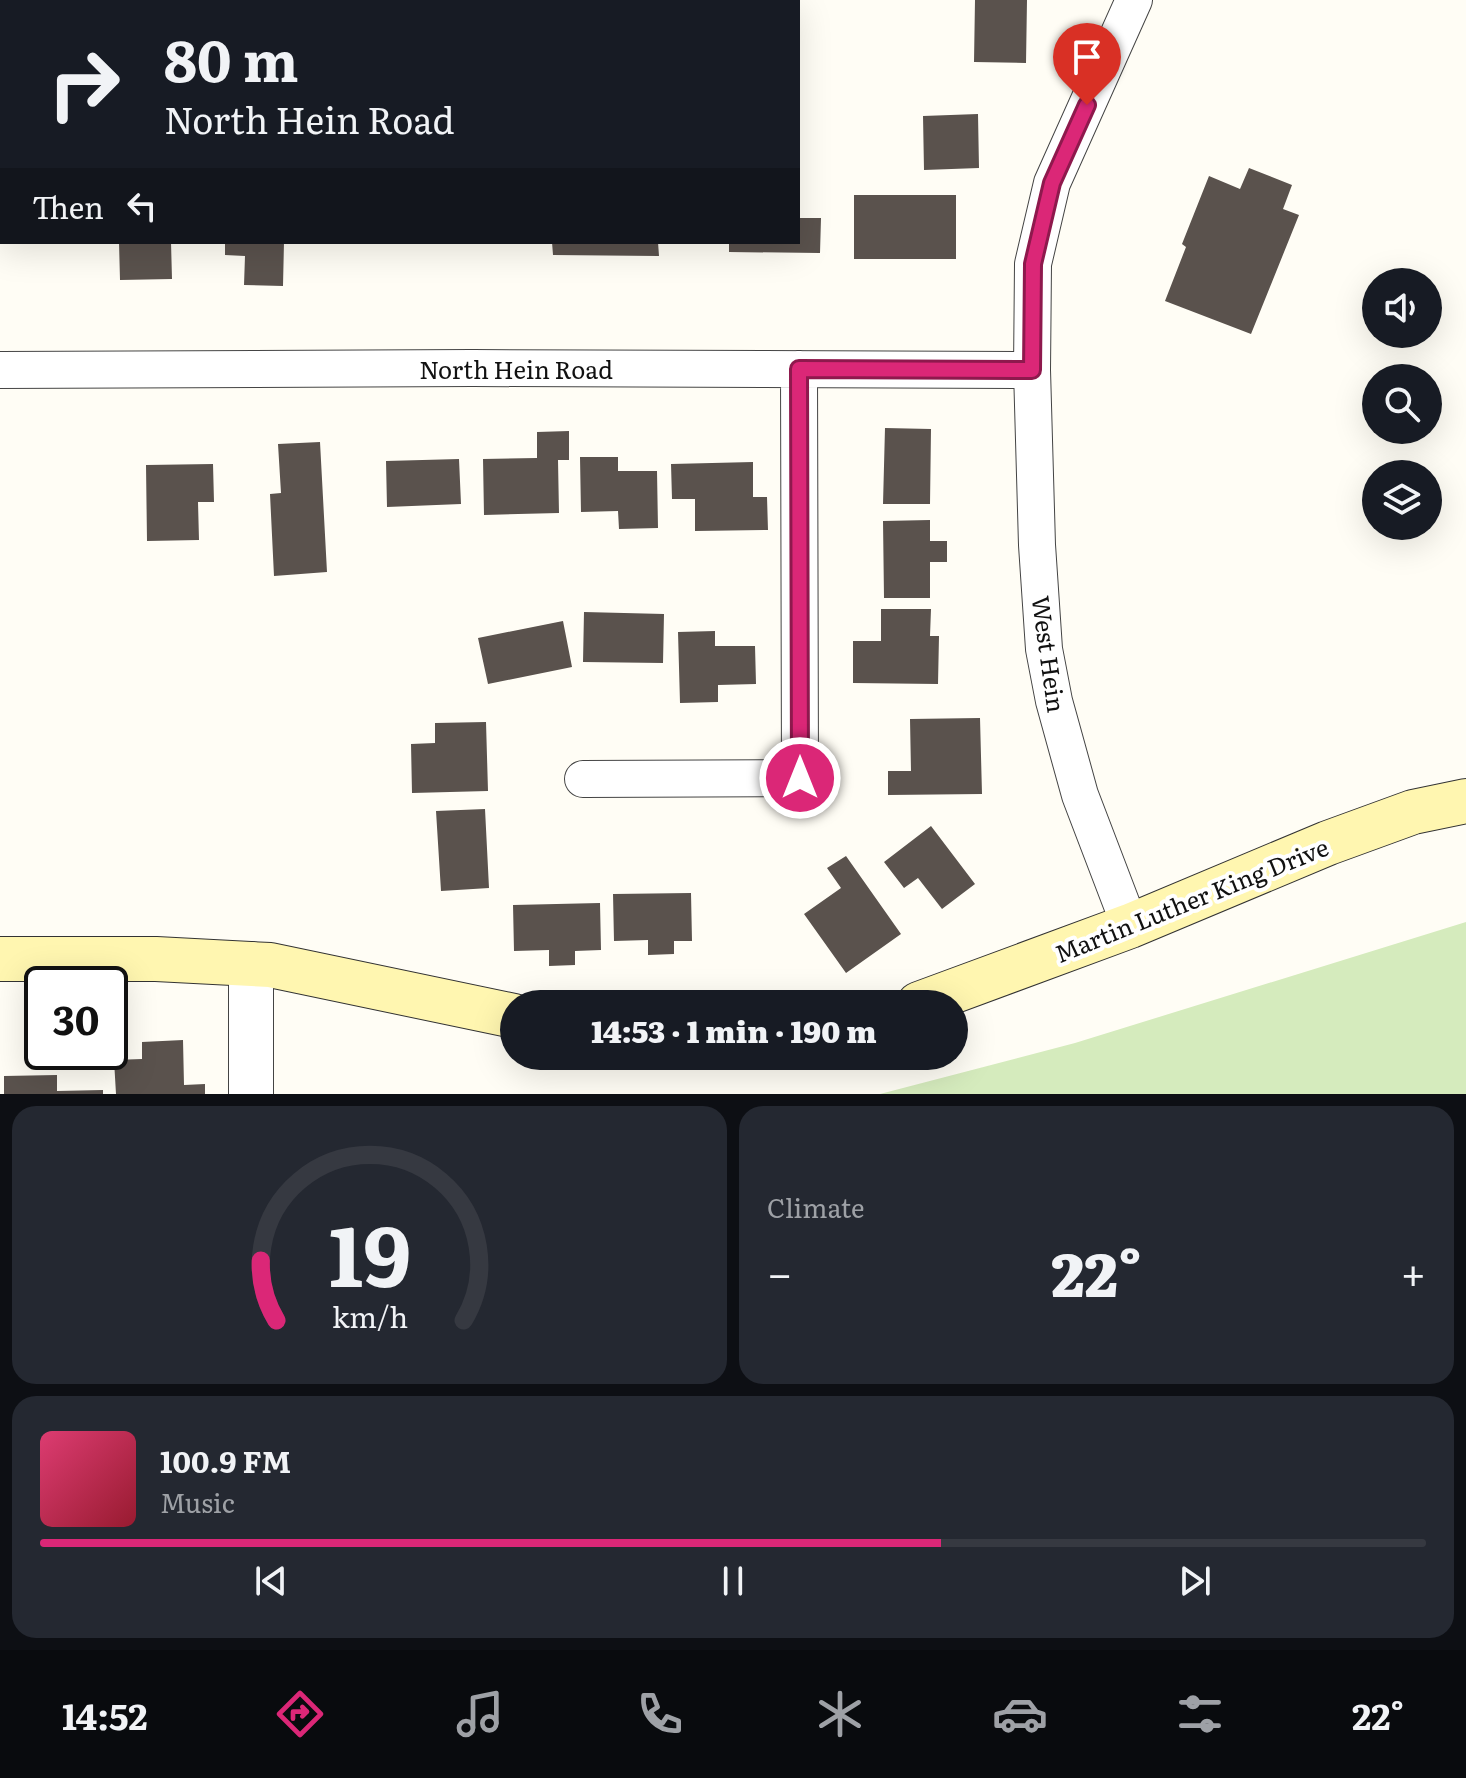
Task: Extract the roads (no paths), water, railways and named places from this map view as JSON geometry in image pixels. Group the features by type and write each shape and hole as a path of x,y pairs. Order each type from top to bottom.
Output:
{"main road":[{"name":"Martin Luther King Drive","path":"957,990 1130,926 1328,843 1413,812 1466,801"},
{"path":"0,959 156,959 251,964 327,975 500,1013"}],"street":[{"name":"West Hein","path":"1130,926 1080,795 1054,701 1044,649 1037,545 1032,370 1033,264 1052,183 1134,0"},
{"path":"583,779 800,778 799,369"},
{"name":"North Hein Road","path":"0,370 1032,370"},
{"path":"251,964 251,1094"}]}
